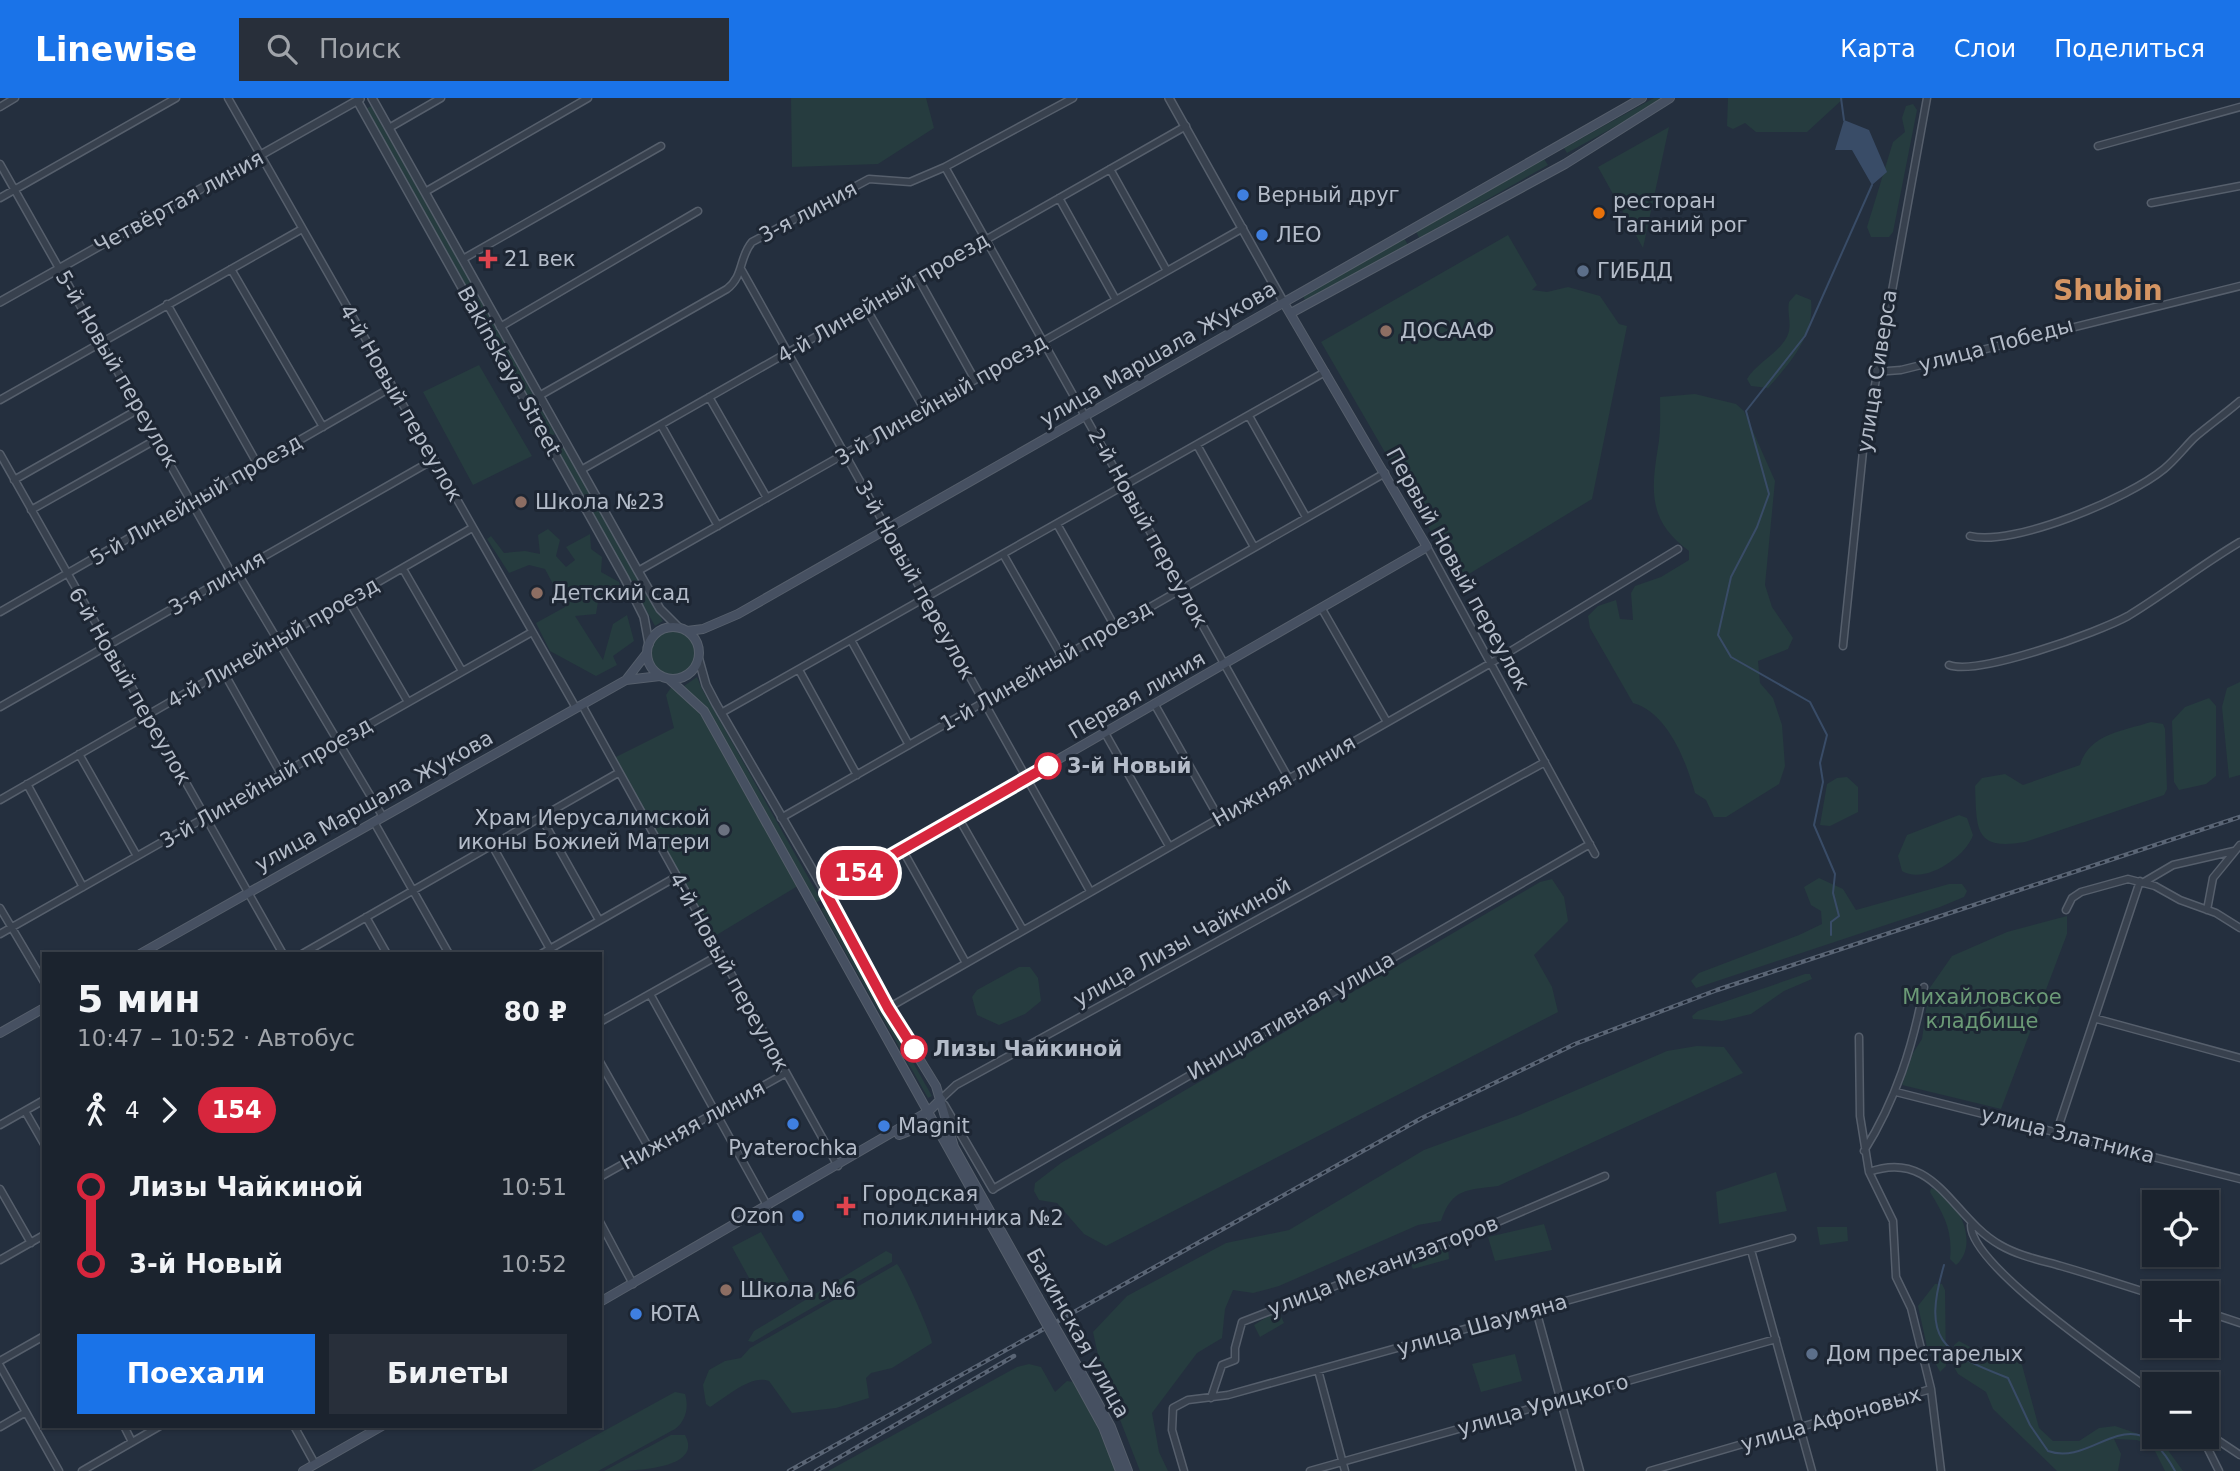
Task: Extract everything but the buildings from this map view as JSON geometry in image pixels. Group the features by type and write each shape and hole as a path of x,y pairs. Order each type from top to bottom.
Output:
{"main road":[{"name":"улица Маршала Жукова","path":"682,629 722,622 1557,149 1642,98"},
{"name":"улица Маршала Жукова","path":"1291,313 1565,164 1670,98"},
{"path":"1557,149 1565,164"},
{"path":"1410,232 1416,245"},
{"name":"Первый Новый переулок","path":"1284,303 1427,547"},
{"name":"Первая линия","path":"826,893 1427,547"},
{"path":"682,629 698,644 699,660 687,676 664,678 649,662 648,649 660,631 682,629"},
{"name":"улица Маршала Жукова","path":"144,952 626,680 648,649"},
{"name":"улица Маршала Жукова","path":"626,680 664,678"},
{"name":"Бакинская улица","path":"664,678 687,693 704,711 1035,1299 1111,1427 1128,1471"},
{"name":"Бакинская улица","path":"826,893 888,1008 936,1086 941,1099 945,1138"},
{"path":"0,1033 42,1009"},
{"name":"улица Лизы Чайкиной","path":"602,1301 841,1164 929,1111 941,1099"},
{"name":"улица Лизы Чайкиной","path":"841,1164 916,1127 927,1127 945,1138"},
{"name":"Бакинская улица","path":"1078,1374 1121,1471"},
{"path":"303,1471 378,1428"}],"street":[{"path":"0,107 15,98"},
{"path":"0,198 176,98"},
{"name":"4-й Новый переулок","path":"228,98 531,632 579,706 786,1073 841,1164"},
{"name":"Bakinskaya Street","path":"372,98 638,572 660,608 682,629"},
{"path":"389,128 441,98"},
{"path":"425,192 588,98"},
{"name":"3-я линия","path":"539,396 727,289 738,280 745,250 752,242 869,179 910,182 946,167 1073,98"},
{"path":"1169,98 1284,303"},
{"name":"улица Сиверса","path":"1843,646 1863,451 1875,372 1927,98"},
{"name":"Четвёртая линия","path":"0,302 359,100"},
{"name":"Bakinskaya Street","path":"359,100 645,617 648,649"},
{"path":"2098,146 2240,107"},
{"name":"4-й Линейный проезд","path":"581,470 1186,127"},
{"path":"463,259 661,146"},
{"name":"5-й Новый переулок","path":"0,164 192,502 279,641 383,817"},
{"name":"2-й Новый переулок","path":"946,167 1289,779"},
{"path":"1110,169 1167,271"},
{"path":"2151,203 2240,186"},
{"path":"1059,198 1116,300"},
{"path":"500,327 698,211"},
{"name":"3-й Линейный проезд","path":"638,572 1243,228"},
{"path":"0,400 302,229"},
{"name":"3-й Новый переулок","path":"741,268 1090,891"},
{"path":"231,269 323,427"},
{"path":"918,278 975,380"},
{"name":"улица Победы","path":"1875,372 1901,370 2240,286"},
{"path":"468,298 481,291"},
{"path":"167,304 258,465"},
{"path":"866,308 924,409"},
{"path":"721,713 1325,372"},
{"name":"5-й Линейный проезд","path":"1,610 392,387"},
{"path":"709,397 767,498"},
{"path":"1970,536 1985,540 2038,529 2139,485 2164,469 2194,439 2240,401"},
{"path":"14,480 139,409"},
{"path":"1249,416 1306,517"},
{"path":"661,425 718,526"},
{"path":"548,442 561,435"},
{"path":"31,510 157,439"},
{"path":"1197,445 1254,547"},
{"name":"6-й Новый переулок","path":"0,454 250,892 281,952"},
{"name":"3-я линия","path":"0,707 433,460"},
{"name":"1-й Линейный проезд","path":"780,818 1385,473"},
{"path":"1057,524 1115,627"},
{"name":"4-й Линейный проезд","path":"0,800 472,528"},
{"path":"1949,665 1959,668 1990,666 2114,623 2240,542"},
{"name":"Первый Новый переулок","path":"1427,547 1595,854"},
{"name":"Нижняя линия","path":"888,1008 1490,663 1678,549"},
{"path":"1003,554 1062,657"},
{"path":"403,569 462,671"},
{"path":"349,601 408,702"},
{"path":"1322,609 1387,722"},
{"name":"3-й Линейный проезд","path":"0,934 531,632"},
{"path":"851,640 909,745"},
{"name":"Бакинская улица","path":"699,660 706,685 721,713 826,893"},
{"path":"799,670 857,775"},
{"path":"223,671 281,774"},
{"path":"1155,705 1219,818"},
{"path":"1105,733 1169,846"},
{"path":"79,754 137,856"},
{"name":"улица Лизы Чайкиной","path":"941,1099 956,1085 1545,762"},
{"path":"305,952 618,773"},
{"path":"27,784 83,887"},
{"path":"541,817 599,920"},
{"path":"958,817 1023,930"},
{"path":"374,822 448,952"},
{"name":"Инициативная улица","path":"993,1189 1590,844"},
{"path":"492,845 550,949"},
{"path":"2207,909 2213,878 2240,845"},
{"path":"902,849 966,963"},
{"path":"2057,1131 2142,882 2173,865 2234,851"},
{"path":"545,952 676,877"},
{"path":"2066,910 2072,898 2081,892 2122,879 2142,882 2207,909 2240,928"},
{"path":"0,908 42,979"},
{"path":"366,917 386,952"},
{"path":"602,1021 719,954"},
{"path":"1864,1152 1896,1092 1915,1034 1924,987"},
{"path":"650,994 768,1207"},
{"path":"2096,1019 2240,1058"},
{"path":"1859,1037 1864,1152 1869,1172 1893,1221 1896,1277 1911,1308 1931,1389 1941,1471"},
{"path":"602,1066 650,1150"},
{"name":"Нижняя линия","path":"602,1176 786,1073"},
{"name":"улица Златника","path":"1896,1092 2240,1179"},
{"path":"941,1099 993,1189"},
{"path":"0,1125 42,1101"},
{"path":"24,1111 42,1141"},
{"path":"945,1138 960,1134"},
{"path":"1869,1172 1895,1167 1921,1171 1951,1199 1971,1225 2016,1253 2142,1291"},
{"name":"улица Механизаторов","path":"1211,1398 1222,1365 1235,1360 1242,1322 1472,1233 1605,1176"},
{"path":"0,1189 31,1242"},
{"path":"1971,1225 1972,1235 1981,1250 2038,1307 2142,1384"},
{"path":"602,1226 633,1283"},
{"path":"0,1260 42,1236"},
{"name":"улица Шаумяна","path":"1185,1471 1172,1430 1173,1408 1188,1400 1211,1398 1318,1370 1792,1238"},
{"path":"1751,1250 1812,1471"},
{"path":"1536,1310 1580,1471"},
{"path":"2219,1316 2240,1323"},
{"path":"0,1361 42,1337"},
{"name":"улица Урицкого","path":"1310,1471 1776,1339"},
{"path":"0,1366 59,1471"},
{"path":"1318,1370 1345,1471"},
{"name":"улица Афоновых","path":"1650,1471 1931,1389"},
{"path":"0,1427 26,1412"},
{"path":"125,1428 132,1442"},
{"path":"82,1471 156,1428"},
{"path":"295,1428 315,1464"},
{"path":"2219,1441 2240,1455"},
{"path":"2208,1449 2219,1471"}],"green space":[{"path":"791,98 926,98 934,128 878,164 792,167"},
{"path":"1654,98 1667,98 1567,153 1564,148"},
{"path":"1728,98 1844,98 1807,132 1756,132 1745,123 1733,129 1727,126"},
{"path":"1913,104 1917,110 1893,232 1889,237 1871,237 1867,227 1893,142 1905,132 1902,118 1906,106"},
{"path":"371,106 475,290 470,293 366,109"},
{"path":"1669,127 1643,248 1598,167"},
{"path":"1544,159 1548,165 1419,238 1416,231"},
{"path":"1508,235 1537,285 1532,290 1547,292 1568,287 1600,296 1619,324 1627,326 1592,499 1459,580 1321,342"},
{"path":"1404,238 1408,245 1306,302 1303,296"},
{"path":"1796,294 1811,300 1805,337 1792,359 1768,388 1751,386 1747,379 1786,338 1789,331 1789,302"},
{"path":"479,298 555,434 550,437 475,301"},
{"path":"479,365 532,456 473,485 423,392"},
{"path":"1695,394 1736,404 1744,411 1775,481 1765,585 1772,607 1793,638 1788,649 1758,661 1760,683 1773,698 1782,725 1785,766 1779,784 1726,817 1714,817 1706,800 1695,793 1681,753 1666,727 1645,708 1633,703 1590,628 1588,616 1598,606 1616,600 1620,619 1633,620 1631,593 1635,586 1661,577 1689,560 1689,551 1676,540 1659,517 1655,504 1654,478 1660,435 1660,397"},
{"path":"561,443 663,621 655,626 555,446"},
{"path":"548,529 560,540 556,556 566,567 575,560 566,547 590,534 591,549 602,557 601,572 619,582 621,590 599,595 596,614 575,616 603,660 613,624 627,615 634,641 613,656 617,665 596,676 550,651 536,623 565,607 545,569 529,565 509,573 487,539 491,536 504,553 525,551 540,554 538,535"},
{"path":"673,631 688,638 695,653 688,668 673,675 658,668 651,653 658,638"},
{"path":"697,677 821,900 815,903 707,709 684,686"},
{"path":"2240,682 2240,775 2229,778 2222,707 2227,688"},
{"path":"674,683 697,702 801,884 710,939 618,773 616,757 674,728 666,695"},
{"path":"2209,698 2216,706 2216,776 2206,784 2179,790 2174,782 2172,721 2185,707"},
{"path":"2151,722 2163,724 2165,729 2167,789 2164,795 2025,842 1996,843 1981,833 1976,814 1975,786 1982,778 2005,774 2023,785 2080,765 2091,746 2108,735"},
{"path":"1847,777 1858,787 1858,812 1830,826 1820,825 1827,784 1837,778"},
{"path":"1959,815 1967,818 1973,835 1962,852 1932,872 1911,874 1902,871 1898,856 1907,835"},
{"path":"1819,878 1843,889 1856,910 1949,884 1962,884 1967,891 1964,897 1940,907 1696,988 1691,981 1699,973 1822,924 1821,911 1811,905 1804,887"},
{"path":"1552,879 1564,897 1568,921 1534,955 1552,987 1558,1012 1106,1246 1084,1234 1057,1203 1039,1200 1034,1191 1035,1183 1061,1163 1540,882"},
{"path":"825,907 932,1096 928,1098 821,909"},
{"name":"Михайловское кладбище","path":"2067,916 2067,934 2001,1109 1902,1085 1913,1053 1922,1039 1929,989 1952,956 2007,932"},
{"path":"1019,967 1030,967 1038,978 1041,1001 1025,1014 999,1025 977,1015 972,997 977,990"},
{"path":"1810,974 1812,979 1784,991 1751,1014 1722,1021 1693,1019 1692,1016 1698,1011"},
{"path":"1697,1046 1724,1047 1743,1073 1498,1186 1462,1193 1450,1202 1441,1221 1418,1225 1279,1286 1253,1293 1233,1290 1225,1309 1222,1338 1197,1353 1152,1413 1159,1452 1168,1471 1140,1471 1117,1412 1093,1373 1098,1355 1093,1332 1127,1296 1226,1243 1289,1230 1424,1150 1519,1115 1667,1051"},
{"path":"1776,1172 1787,1211 1719,1224 1716,1192"},
{"path":"1931,1188 1941,1192 1949,1200 1963,1221 1966,1245 1963,1256 1956,1265 1950,1259 1949,1232 1930,1192"},
{"path":"1544,1224 1552,1250 1495,1261 1488,1237"},
{"path":"1817,1227 1847,1227 1848,1241 1820,1245"},
{"path":"761,1232 789,1280 759,1296 732,1247"},
{"path":"1448,1247 1449,1259 1413,1269 1409,1260"},
{"path":"886,1251 892,1254 892,1262 753,1342 748,1341 754,1331"},
{"path":"897,1264 932,1343 892,1368 871,1373 866,1378 869,1398 836,1408 792,1413 769,1381 762,1380 746,1384 710,1407 706,1404 703,1385 709,1370 725,1361 741,1358 750,1348"},
{"path":"1935,1284 1942,1284 1945,1290 1946,1366 1940,1372 1927,1347 1918,1306"},
{"path":"1278,1310 1284,1323 1260,1337 1254,1325"},
{"path":"1959,1341 1983,1354 2011,1357 2022,1365 2039,1428 2053,1441 2079,1441 2099,1428 2115,1426 2142,1435 2142,1442 2114,1439 2121,1454 2118,1471 2057,1471 1993,1409 1986,1392 1958,1374 1953,1365 1954,1345"},
{"path":"1515,1354 1522,1381 1481,1392 1472,1364"},
{"path":"1029,1364 1041,1367 1055,1392 1067,1381 1073,1382 1091,1412 1116,1471 828,1471 1017,1367"},
{"path":"675,1392 685,1394 687,1404 684,1418 675,1429 598,1471 531,1471"},
{"path":"671,1435 685,1435 688,1447 684,1456 674,1462 645,1469 604,1471"},
{"path":"2154,1449 2167,1449 2183,1471 2165,1471"}],"water":[{"path":"1844,120 1869,130 1887,172 1872,185 1852,150 1835,150"}],"waterway":[{"path":"1841,98 1844,120"},
{"path":"1831,935 1831,922 1839,916 1833,893 1835,874 1814,825 1823,782 1820,763 1827,735 1810,702 1731,657 1718,635 1731,577 1757,527 1769,494 1746,411 1805,336 1872,185"},
{"path":"1944,1265 1935,1311 1937,1327 1943,1340 1967,1360 2008,1378 2030,1425 2048,1451 2065,1453 2082,1450 2128,1434 2144,1437 2159,1448 2175,1471"}],"railway":[{"path":"789,1471 1422,1118 1575,1044 1717,990 2240,817"},
{"path":"816,1471 1014,1356"}],"bus line":[{"name":"154","path":"914,1049 888,1008 826,893 1048,766"}],"place":[{"name":"Верный друг","path":"1243,195"},
{"name":"ресторан Таганий рог","path":"1599,213"},
{"name":"ЛЕО","path":"1262,235"},
{"name":"21 век","path":"488,259"},
{"name":"ГИБДД","path":"1583,271"},
{"name":"ДОСААФ","path":"1386,331"},
{"name":"Школа №23","path":"521,502"},
{"name":"Детский сад","path":"537,593"},
{"name":"3-й Новый","path":"1048,766"},
{"name":"Храм Иерусалимской иконы Божией Матери","path":"724,830"},
{"name":"Лизы Чайкиной","path":"914,1049"},
{"name":"Pyaterochka","path":"793,1124"},
{"name":"Magnit","path":"884,1126"},
{"name":"Городская поликлинника №2","path":"846,1206"},
{"name":"Ozon","path":"798,1216"},
{"name":"Школа №6","path":"726,1290"},
{"name":"ЮТА","path":"636,1314"},
{"name":"Дом престарелых","path":"1812,1354"}],"district":[{"name":"Shubin","path":"2108,290"}]}
